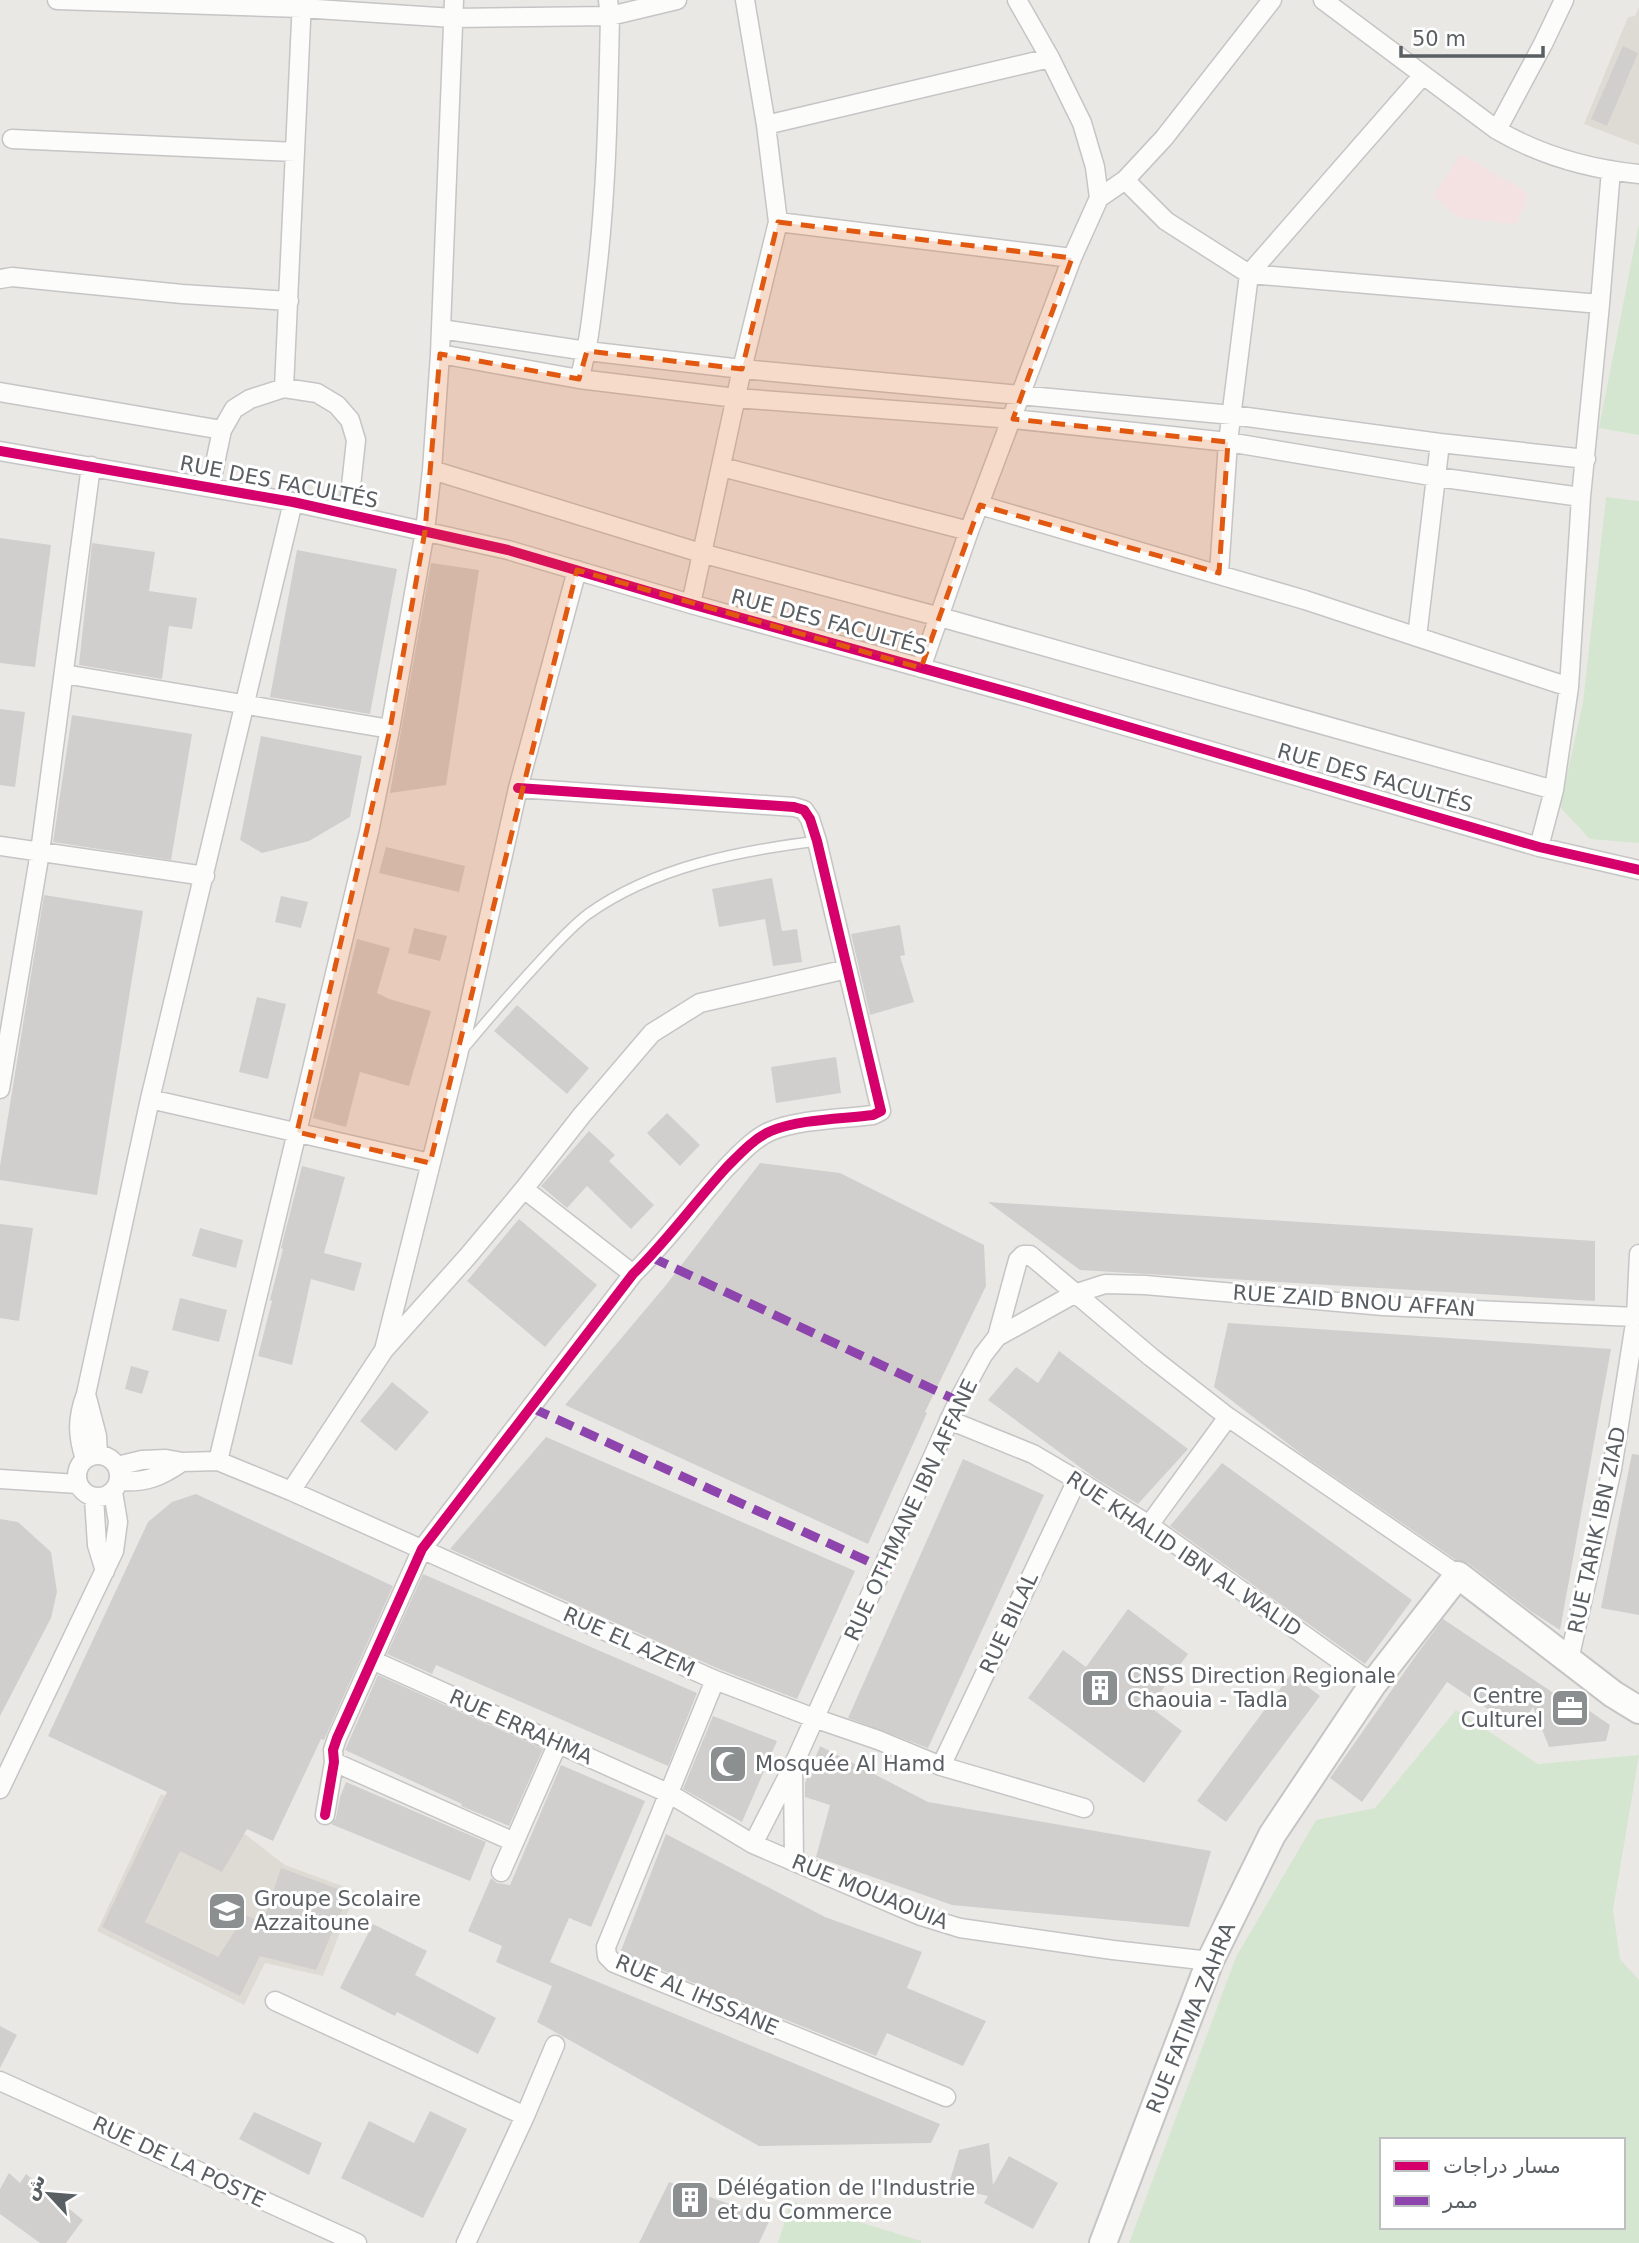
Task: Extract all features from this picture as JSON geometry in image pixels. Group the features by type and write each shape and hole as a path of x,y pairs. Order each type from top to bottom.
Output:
{"street":[{"path":"57,0 454,9 609,8 677,0"},
{"path":"691,604 742,369 778,222 766,125 745,0"},
{"path":"921,668 969,531 1072,258 1099,198 1096,167 1083,123 1017,0"},
{"path":"1099,198 1125,180 1178,120 1272,0"},
{"path":"1323,0 1497,130 1520,143 1546,153 1611,170 1639,174"},
{"path":"1497,130 1564,0"},
{"path":"284,388 302,4"},
{"path":"579,379 587,351 600,251 607,165 609,8"},
{"path":"218,1461 369,832 425,531 440,354 454,9"},
{"path":"766,125 1050,58"},
{"path":"1219,573 1228,442 1249,274 1423,75"},
{"path":"12,139 295,152"},
{"path":"1539,847 1554,790 1569,687 1581,496 1611,170"},
{"path":"1125,180 1166,221 1249,274 1600,304"},
{"path":"778,222 1072,258"},
{"path":"0,279 12,277 182,294 289,301"},
{"path":"441,329 587,351 742,369 1232,415 1440,443 1586,459"},
{"path":"440,354 579,379 736,398 1013,419 1228,442 1437,477 1581,496"},
{"path":"210,488 222,430 234,409 250,399 284,388 317,393 337,405 350,420 356,440 348,514"},
{"path":"0,392 222,430"},
{"path":"1417,637 1440,443"},
{"name":"RUE DES FACULTÉS","path":"0,451 293,502 508,550 691,604 1066,708 1539,847 1639,870"},
{"path":"0,1089 40,852 91,466"},
{"path":"722,467 969,531"},
{"path":"432,470 701,553 940,617 1554,790"},
{"path":"92,1457 79,1441 77,1425 80,1410 86,1394 150,1099 293,502"},
{"path":"980,505 1219,573 1569,687"},
{"path":"384,1350 458,1055 518,788 577,570"},
{"path":"64,674 390,729"},
{"path":"326,1815 334,1762 333,1750 337,1738 422,1549 633,1274 743,1150 771,1131 801,1124 873,1115 881,1111 817,841 804,810 794,807 518,788"},
{"path":"0,846 205,876"},
{"path":"291,1491 384,1350 524,1189 582,1115 652,1033 699,1003 846,969"},
{"path":"150,1099 430,1163"},
{"path":"524,1189 633,1274"},
{"name":"RUE TARIK IBN ZIAD","path":"1569,1660 1612,1469 1636,1317 1639,1254"},
{"path":"998,1337 1018,1260 1023,1255 1030,1255 1074,1294 1228,1418 1458,1575 1613,1694 1639,1710"},
{"name":"RUE ZAID BNOU AFFAN","path":"1074,1294 1105,1284 1383,1306 1636,1317"},
{"name":"RUE OTHMANE IBN AFFANE","path":"753,1843 793,1766 949,1420 983,1355 998,1337 1074,1294"},
{"path":"1149,1525 1228,1418"},
{"name":"RUE KHALID IBN AL WALID","path":"949,1420 1033,1454 1077,1480 1149,1525 1373,1684"},
{"path":"0,1789 114,1551 118,1522 117,1480 109,1457 92,1457 79,1466 78,1484 94,1498 104,1497 117,1480"},
{"name":"RUE EL AZEM","path":"117,1480 138,1482 164,1474 182,1462 218,1461 715,1680 941,1766 1084,1808"},
{"path":"0,1479 78,1484"},
{"name":"RUE BILAL","path":"941,1766 1077,1480"},
{"path":"94,1498 96,1545 105,1571"},
{"name":"RUE FATIMA ZAHRA","path":"1103,2243 1210,1961 1272,1835 1373,1684 1458,1575"},
{"name":"RUE ERRAHMA","path":"372,1660 670,1794"},
{"name":"RUE AL IHSSANE","path":"715,1680 606,1947 607,1956 614,1963 946,2097"},
{"path":"501,1872 558,1743"},
{"path":"334,1762 514,1842"},
{"name":"RUE OTHMANE IBN AFFANE","path":"793,1766 794,1861"},
{"name":"RUE MOUAOUIA","path":"670,1794 753,1843 921,1916 960,1928 1210,1961"},
{"path":"275,2001 525,2116"},
{"path":"466,2243 555,2045"},
{"name":"RUE DE LA POSTE","path":"0,2081 357,2243"}],"lane":[{"path":"458,1055 506,997 558,942 587,915 622,894 660,876 702,863 758,848 817,841"}],"highlighted area":[{"path":"778,222 1072,258 1013,419 1228,442 1219,573 980,505 921,668 577,570 430,1163 297,1132 390,729 425,531 440,354 579,379 587,351 742,369"}],"shaded area":[{"path":"1639,7 1639,145 1584,124 1628,17 1635,16"},
{"path":"1461,154 1527,192 1516,224 1459,218 1433,196"},
{"name":"Groupe Scolaire Azzaitoune","path":"161,1794 246,1835 285,1865 356,1891 323,1976 265,1963 244,2005 97,1931"}],"green space":[{"path":"1639,223 1639,435 1599,428"},
{"path":"1606,497 1639,501 1639,843 1590,839 1560,807 1583,702"},
{"path":"1456,1710 1538,1764 1639,1755 1613,1910 1620,1959 1639,1980 1639,2243 1129,2243 1236,1957 1316,1820 1375,1808"},
{"path":"791,2201 921,2241 921,2243 778,2243"}],"building":[{"path":"1623,46 1638,53 1607,126 1591,119"},
{"path":"0,538 51,545 35,667 0,663"},
{"path":"92,543 155,552 149,591 197,598 192,629 169,626 162,679 79,665"},
{"path":"297,550 397,569 370,714 270,697"},
{"path":"431,563 479,570 446,785 390,793"},
{"path":"0,709 25,712 15,787 0,785"},
{"path":"72,715 192,734 171,860 53,842"},
{"path":"261,736 362,756 350,817 309,841 262,853 240,840"},
{"path":"386,847 465,866 459,892 379,873"},
{"path":"772,878 782,931 797,929 802,962 773,966 765,919 719,927 712,889"},
{"path":"44,895 143,911 97,1195 0,1180 0,1166"},
{"path":"281,896 308,902 301,928 275,922"},
{"path":"900,925 905,955 900,956 914,1002 870,1015 851,934"},
{"path":"414,928 447,936 440,961 408,953"},
{"path":"357,939 390,948 377,993 431,1011 409,1086 360,1072 346,1127 313,1118"},
{"path":"257,997 286,1004 268,1079 239,1072"},
{"path":"517,1005 589,1068 567,1094 494,1031"},
{"path":"836,1057 841,1093 776,1103 771,1067"},
{"path":"667,1113 700,1145 680,1166 647,1133"},
{"path":"589,1131 615,1155 609,1161 654,1205 631,1229 587,1186 567,1208 541,1186"},
{"path":"760,1163 840,1173 984,1245 986,1286 925,1412 927,1413 868,1544 565,1405 666,1285"},
{"path":"302,1166 345,1177 324,1253 362,1263 354,1291 311,1279 292,1365 258,1356"},
{"path":"988,1202 1595,1241 1595,1301 1080,1270"},
{"path":"519,1219 597,1285 545,1347 467,1281"},
{"path":"0,1224 33,1228 19,1321 0,1318"},
{"path":"200,1228 243,1240 236,1268 192,1256"},
{"path":"180,1298 227,1310 219,1342 172,1330"},
{"path":"1228,1323 1611,1349 1560,1630 1468,1563 1456,1560 1304,1456 1214,1387"},
{"path":"1059,1351 1188,1449 1138,1504 1095,1478 988,1400 1016,1367 1038,1383"},
{"path":"131,1366 149,1371 142,1394 125,1389"},
{"path":"392,1382 429,1412 396,1451 360,1421"},
{"path":"546,1437 855,1571 797,1699 719,1669 450,1549"},
{"path":"1632,1454 1639,1455 1639,1615 1601,1608"},
{"path":"963,1459 1044,1495 928,1748 848,1718"},
{"path":"1222,1463 1412,1600 1365,1664 1170,1526"},
{"path":"196,1494 393,1586 324,1740 321,1739 273,1841 247,1829 222,1872 180,1851 145,1922 218,1957 245,1915 263,1922 281,1868 349,1893 316,1970 260,1956 240,1996 102,1927 167,1792 48,1736 148,1522 172,1502"},
{"path":"0,1519 18,1522 51,1552 57,1592 51,1618 0,1716"},
{"path":"423,1574 697,1693 668,1766 436,1665 432,1674 387,1654"},
{"name":"CNSS Direction Regionale Chaouia - Tadla","path":"1128,1609 1188,1654 1150,1707 1182,1731 1144,1783 1028,1698 1063,1650 1086,1667"},
{"path":"1443,1619 1558,1696 1560,1691 1610,1725 1606,1741 1549,1747 1533,1707 1518,1729 1447,1682 1362,1802 1330,1778"},
{"path":"1291,1674 1320,1696 1226,1822 1197,1801"},
{"path":"378,1675 543,1749 509,1826 345,1750"},
{"name":"Mosquée Al Hamd","path":"713,1716 777,1741 742,1822 683,1789"},
{"path":"820,1746 928,1802 1211,1851 1189,1927 952,1905 816,1857 830,1805 805,1797 805,1783"},
{"path":"561,1765 645,1801 591,1927 569,1918 550,1962 940,2124 931,2143 759,2146 537,2022 552,1986 496,1962 502,1946 468,1931 491,1878 497,1883 510,1885"},
{"path":"346,1782 486,1842 470,1881 331,1824 336,1818"},
{"path":"666,1834 825,1917 922,1952 907,1988 986,2021 963,2066 887,2033 876,2056 620,1953"},
{"path":"373,1924 427,1951 415,1975 496,2018 478,2054 397,2012 395,2016 340,1988"},
{"path":"0,2026 17,2035 0,2068"},
{"path":"430,2111 467,2129 423,2218 341,2178 369,2121 414,2143"},
{"path":"254,2112 322,2143 309,2175 239,2139"},
{"path":"989,2143 993,2185 1009,2156 1058,2183 1033,2229 984,2203 988,2196 948,2187 959,2150"},
{"path":"9,2173 20,2183 26,2174 83,2220 66,2243 40,2243 0,2214 0,2189"},
{"name":"Délégation de l'Industrie et du Commerce","path":"669,2182 770,2219 759,2243 639,2243"}],"marked path":[{"path":"651,1257 958,1401"},
{"path":"532,1408 883,1568"}],"cycle path":[{"path":"0,451 293,502 508,550 1026,697 1539,847 1639,870"},
{"path":"325,1815 334,1762 333,1750 337,1738 422,1549 633,1274 726,1168 759,1138 771,1131 795,1124 873,1115 881,1111 817,841 804,810 794,807 518,788"}],"place":[{"name":"CNSS Direction Regionale Chaouia - Tadla","path":"1100,1688"},
{"name":"Centre Culturel","path":"1570,1708"},
{"name":"Mosquée Al Hamd","path":"728,1764"},
{"name":"Groupe Scolaire Azzaitoune","path":"227,1911"},
{"name":"Délégation de l'Industrie et du Commerce","path":"690,2200"}]}
